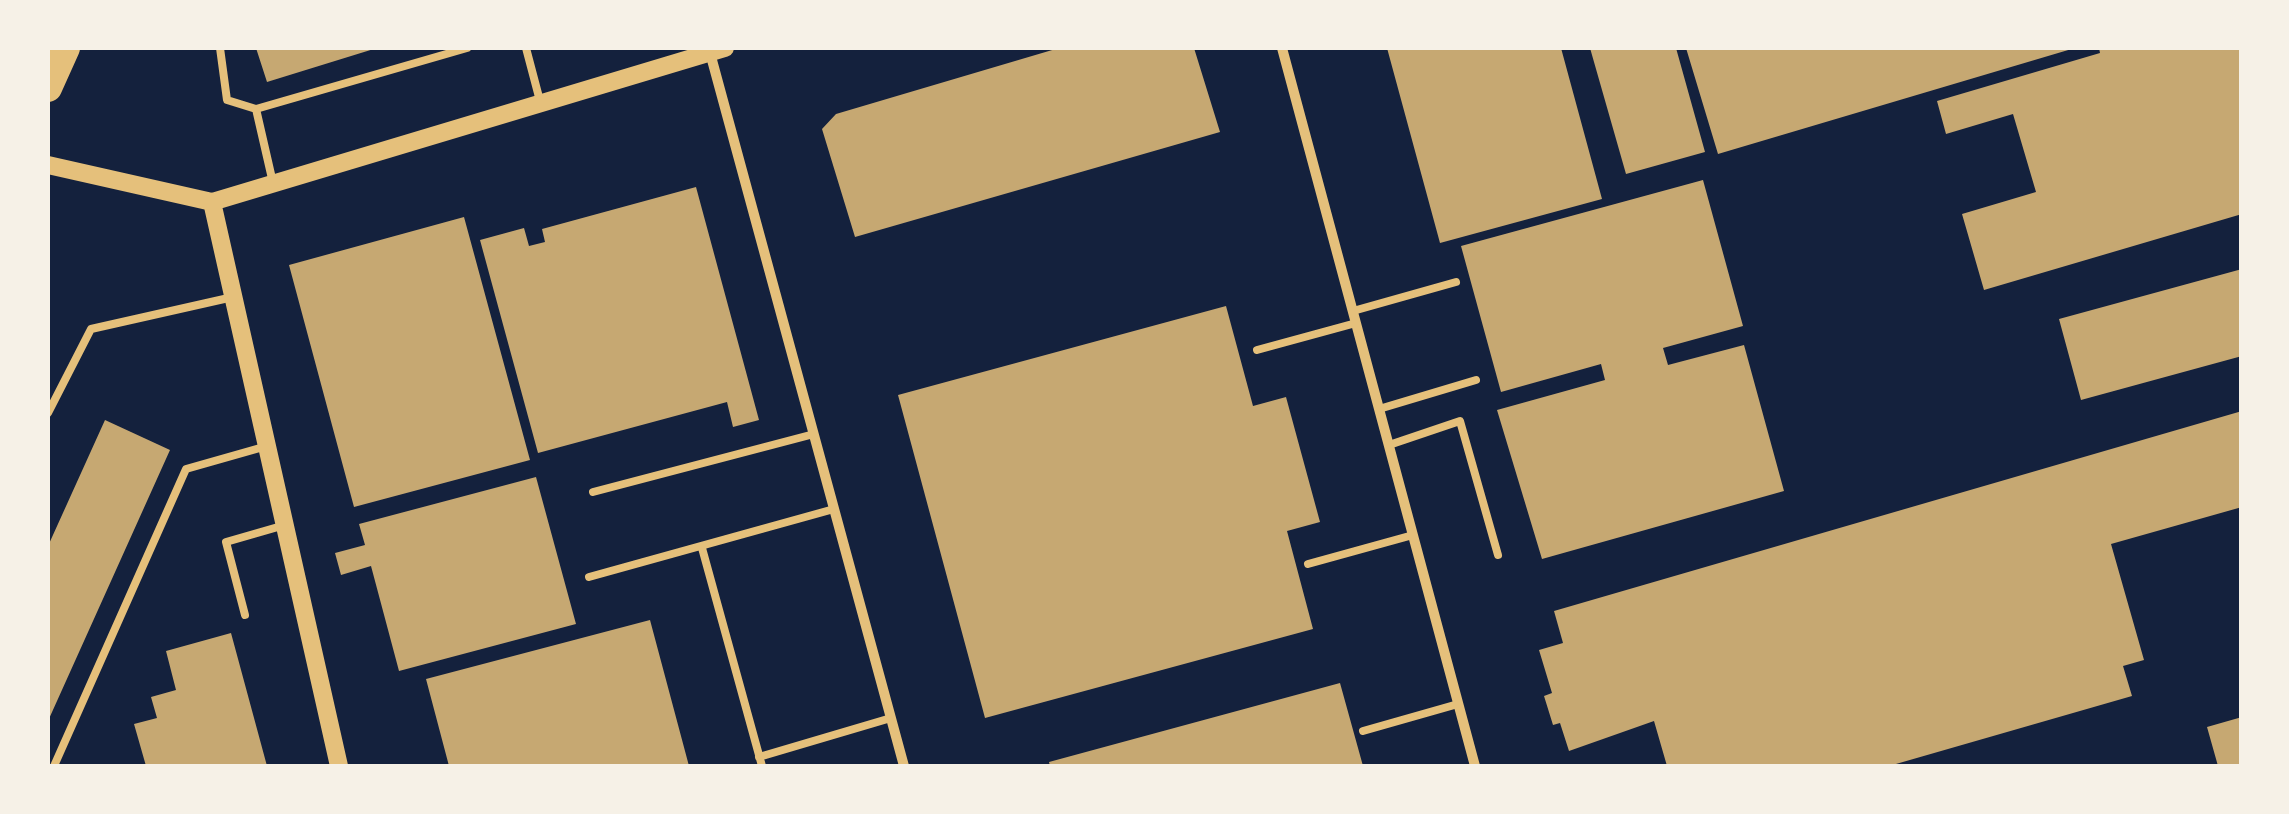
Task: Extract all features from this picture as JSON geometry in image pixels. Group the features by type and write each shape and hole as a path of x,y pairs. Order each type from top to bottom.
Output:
{"highway":[{"path":"48,88 66,48"}],"street":[{"path":"1282,48 1475,766"},
{"path":"48,165 212,202 714,49 904,766"},
{"path":"212,202 339,766"}],"lane":[{"path":"220,48 227,100 256,110 467,48"},
{"path":"526,48 540,103"},
{"path":"256,110 274,183"},
{"path":"1257,350 1456,282"},
{"path":"48,413 91,329 233,297"},
{"path":"1379,409 1476,380"},
{"path":"1389,445 1460,421 1498,555"},
{"path":"593,492 814,434"},
{"path":"54,766 186,469 267,446"},
{"path":"589,577 834,509"},
{"path":"244,615 226,542 285,525"},
{"path":"1308,564 1413,536"},
{"path":"702,548 760,762 891,718"},
{"path":"1362,731 1458,704"}],"building":[{"path":"256,48 377,48 267,82"},
{"path":"1059,48 1194,48 1220,132 855,237 822,129 836,114"},
{"path":"1387,48 1561,48 1602,199 1440,243"},
{"path":"1590,48 1676,48 1705,152 1626,174"},
{"path":"1686,48 2075,48 1718,154"},
{"path":"2099,48 2242,48 2242,214 1984,290 1962,214 2036,192 2013,114 1946,134 1937,101 2100,53"},
{"path":"1703,180 1743,326 1663,348 1668,365 1744,345 1784,491 1542,559 1497,410 1605,380 1601,364 1501,392 1461,246"},
{"path":"696,187 759,420 733,427 727,402 538,453 480,240 524,228 529,246 545,242 542,229"},
{"path":"464,217 530,460 354,507 289,265"},
{"path":"2242,269 2242,356 2081,400 2059,319"},
{"path":"1226,306 1253,406 1286,397 1320,522 1287,531 1313,629 985,718 898,395"},
{"path":"2242,411 2242,507 2111,544 2144,660 2123,666 2132,696 1889,766 1667,766 1654,721 1569,751 1560,723 1553,725 1544,696 1552,693 1539,650 1563,643 1554,611"},
{"path":"105,420 170,450 48,721 48,546"},
{"path":"536,477 576,624 399,671 371,566 341,575 335,553 365,545 359,524"},
{"path":"650,620 689,766 449,766 426,679"},
{"path":"231,633 267,766 146,766 134,724 157,718 151,697 176,690 166,651"},
{"path":"1340,683 1363,766 1050,766 1049,762"},
{"path":"2242,717 2242,766 2218,766 2207,727"}]}
